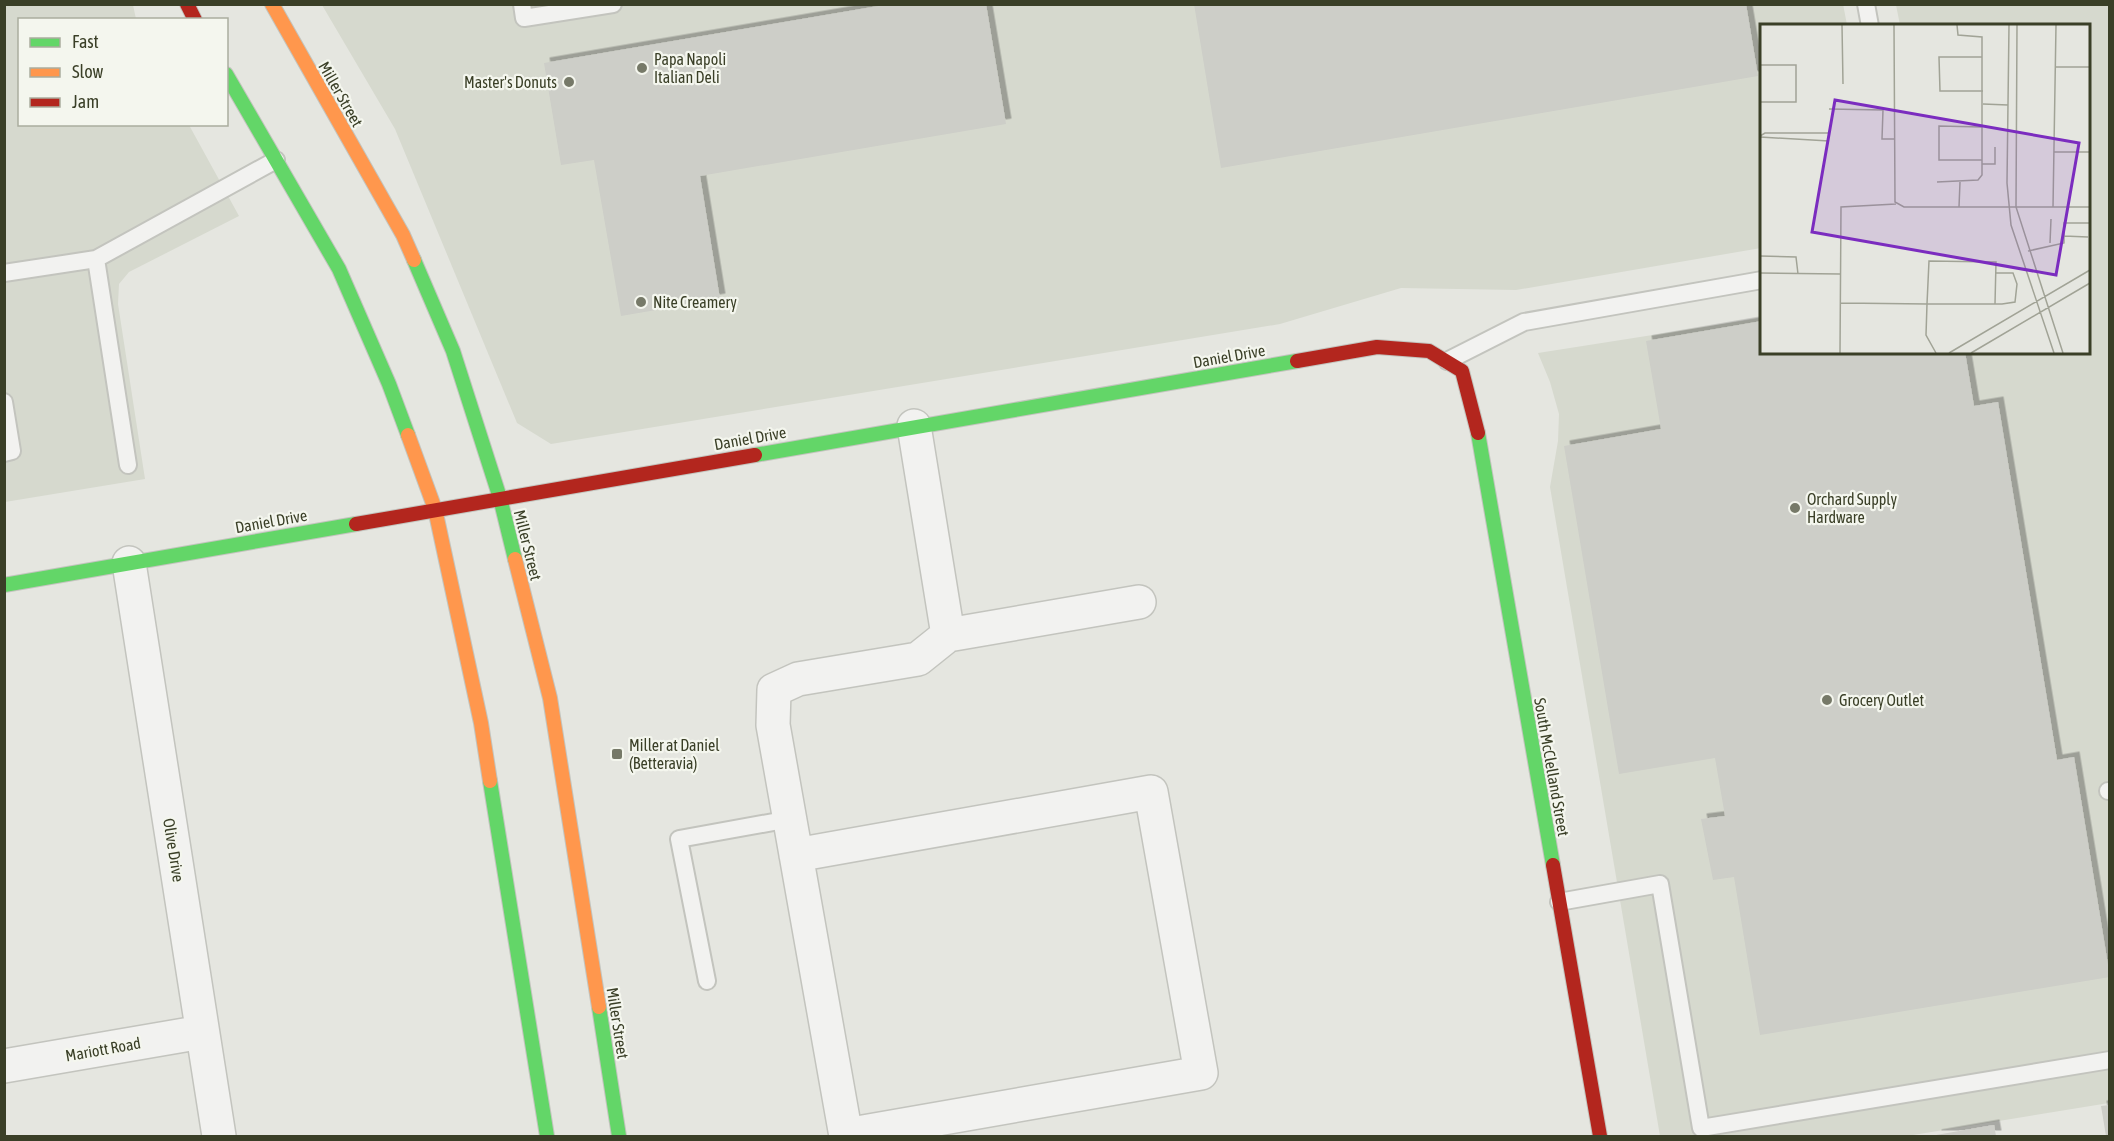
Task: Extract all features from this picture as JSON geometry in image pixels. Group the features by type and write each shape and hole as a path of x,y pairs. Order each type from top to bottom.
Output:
{"street":[{"path":"187,4 194,18"},
{"name":"Miller Street","path":"272,4 403,235 453,351 500,498 550,698 619,1137"},
{"path":"228,77 339,269 389,384 435,509 481,723 547,1137"},
{"name":"Daniel Drive","path":"4,585 1377,347 1429,351 1447,361 1462,371 1469,405"},
{"name":"South McClelland Street","path":"1469,405 1475,419 1600,1137"},
{"path":"914,426 948,635"},
{"name":"Olive Drive","path":"129,563 219,1137"},
{"path":"796,855 1151,792 1201,1073 846,1136 796,855 790,819 773,725 774,690 798,679 918,659 948,635 1139,602"},
{"name":"Mariott Road","path":"4,1066 202,1032"}],"lane":[{"path":"522,4 524,18 613,4"},
{"path":"1866,4 1870,24"},
{"path":"4,273 96,259 276,160"},
{"path":"96,259 128,465"},
{"path":"1447,361 1524,322 1760,280"},
{"path":"4,402 12,452 4,453"},
{"path":"707,981 679,839 790,819"},
{"path":"1559,902 1660,884 1701,1128 2109,1060"}],"shaded area":[{"path":"1843,4 1847,24 1760,24 1760,248 1516,290 1401,288 1280,324 551,444 517,423 395,129 322,5"},
{"path":"5,5 133,5 136,18 18,18 18,126 190,126 239,216 129,272 119,284 118,304 145,479 5,502"},
{"path":"1896,5 2109,5 2109,1103 1907,1136 1660,1136 1550,487 1558,441 1559,414 1550,382 1538,353 1760,318 1760,354 2090,354 2090,24 1900,24"}],"building":[{"path":"890,4 986,4 1006,124 700,176 720,299 621,316 594,160 561,165 544,63"},
{"path":"1194,4 1746,4 1758,76 1221,168"},
{"path":"1760,321 1760,354 1965,354 1974,406 1998,402 2057,760 2074,757 2110,977 1760,1035 1734,877 1713,880 1701,819 1725,816 1715,758 1619,774 1564,446 1661,429 1646,341"},
{"path":"2110,1105 2110,1136 2106,1136 2101,1106"},
{"path":"1994,1125 1996,1136 1936,1136 1936,1135"}],"traffic: fast":[{"path":"228,77 339,269 389,384 408,435"},
{"path":"414,260 453,351 500,498 515,559"},
{"path":"755,455 1297,361"},
{"path":"1478,433 1553,865"},
{"path":"4,585 356,524"},
{"path":"490,781 547,1136"},
{"path":"599,1007 619,1136"}],"traffic: slow":[{"path":"272,4 403,235 414,260"},
{"path":"408,435 435,509 481,723 490,781"},
{"path":"515,559 550,698 599,1007"}],"traffic: jam":[{"path":"187,4 194,18"},
{"path":"1297,361 1377,347 1429,351 1462,371 1478,433"},
{"path":"356,524 755,455"},
{"path":"1553,865 1600,1136"}],"place":[{"name":"Papa Napoli Italian Deli","path":"642,68"},
{"name":"Master's Donuts","path":"569,82"},
{"name":"Nite Creamery","path":"641,302"},
{"name":"Orchard Supply Hardware","path":"1795,508"},
{"name":"Grocery Outlet","path":"1827,700"},
{"name":"Miller at Daniel (Betteravia)","path":"617,754"}]}
